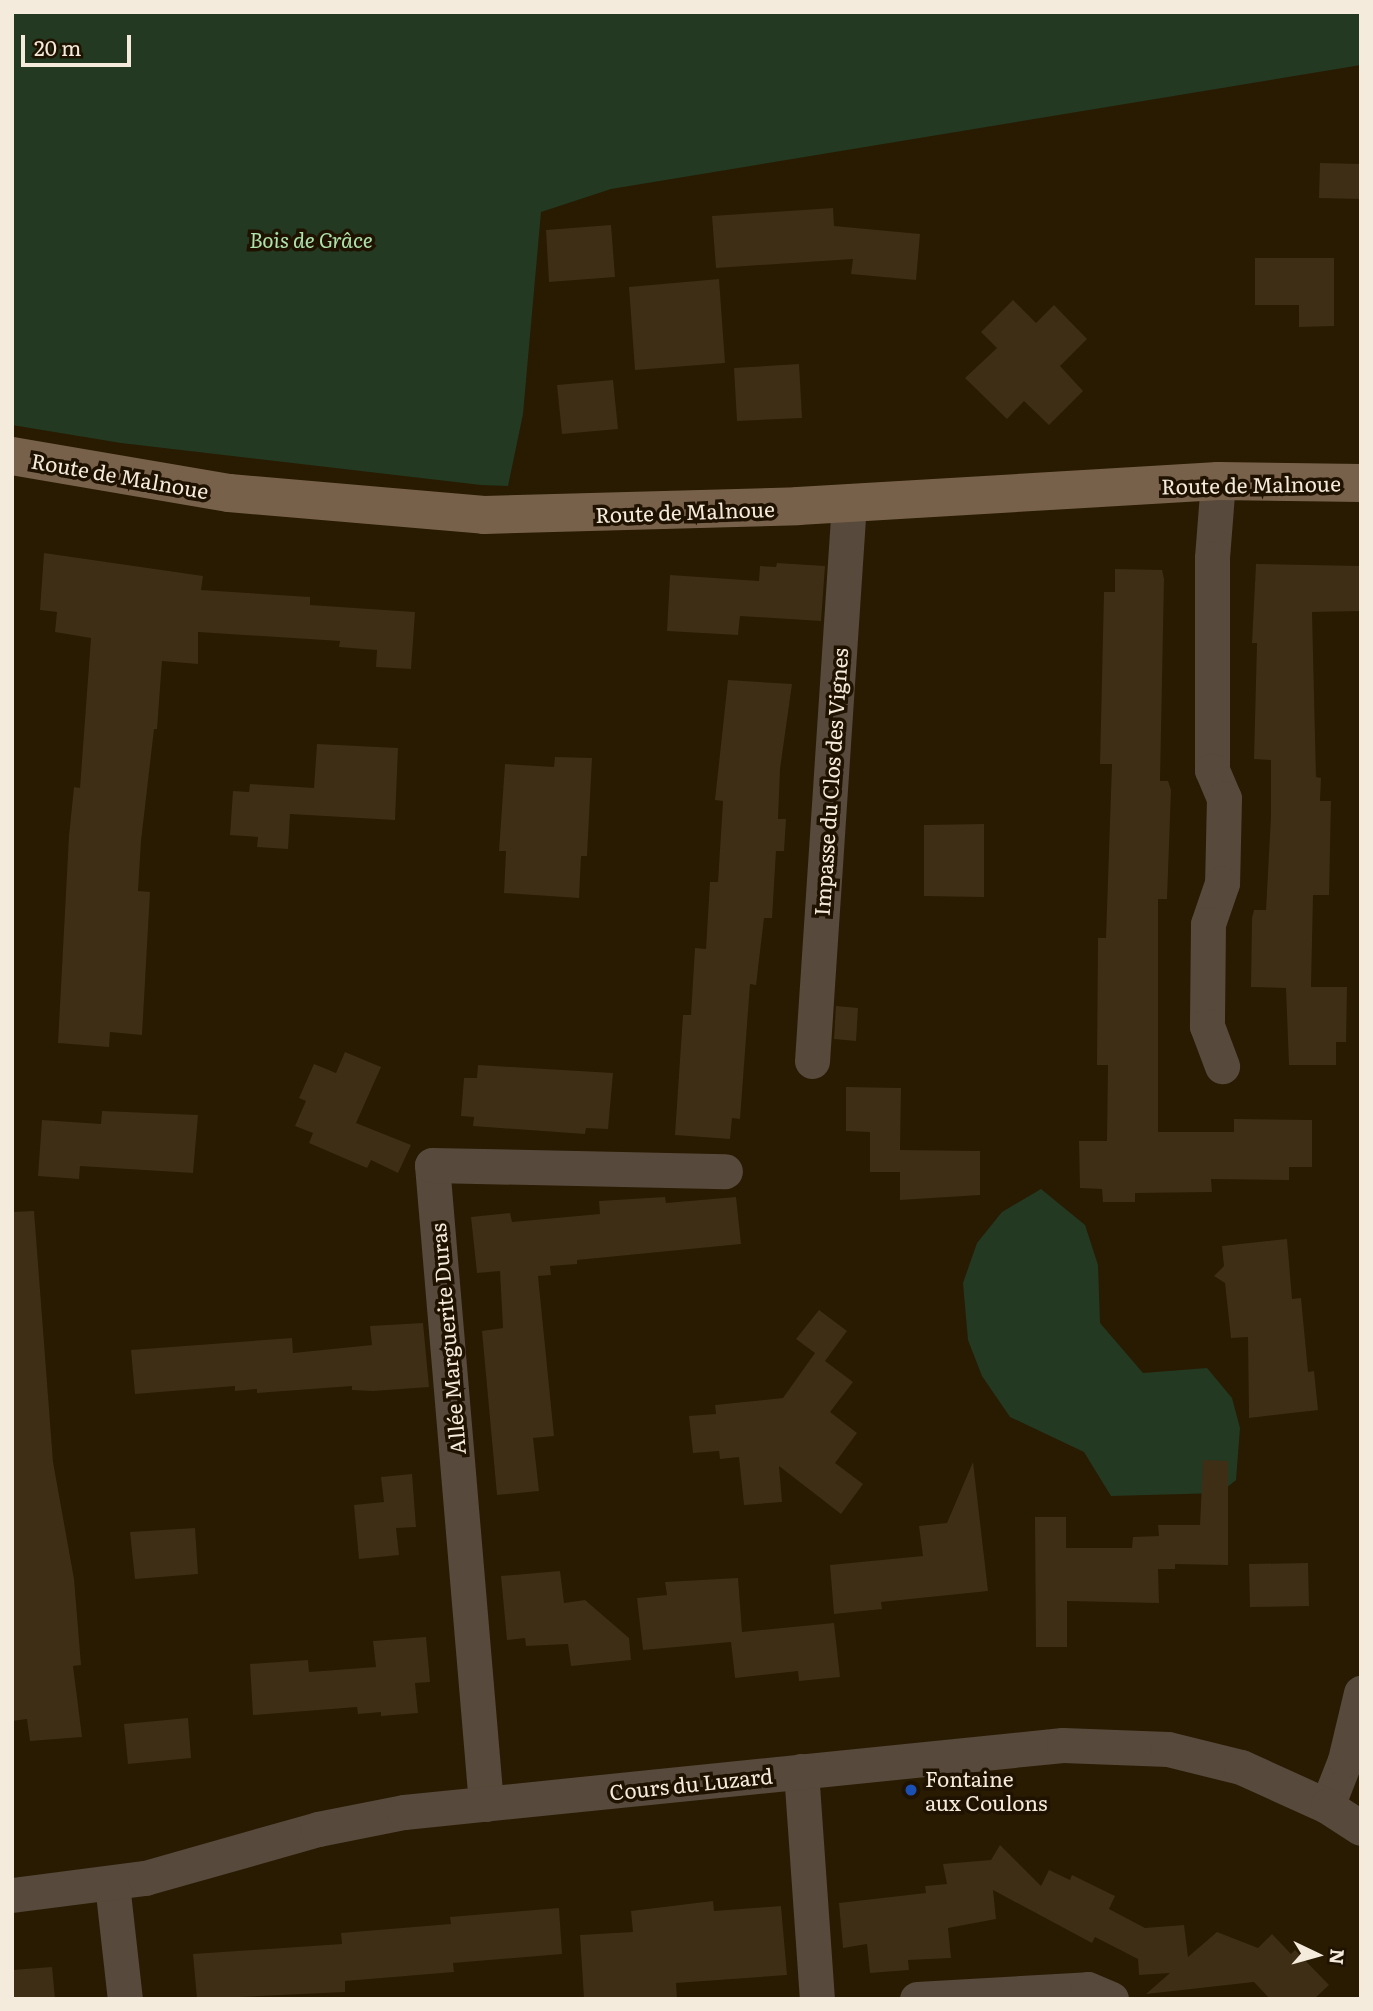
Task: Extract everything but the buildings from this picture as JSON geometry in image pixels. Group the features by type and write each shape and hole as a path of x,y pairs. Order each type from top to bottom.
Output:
{"main road":[{"name":"Route de Malnoue","path":"12,456 229,493 484,515 616,514 1218,481 1361,483"}],"street":[{"path":"1218,481 1212,558 1212,771 1224,798 1224,810 1222,883 1208,924 1207,1027 1222,1066"},
{"name":"Impasse du Clos des Vignes","path":"812,1061 849,503"},
{"name":"Allée Marguerite Duras","path":"486,1804 432,1165 725,1171"},
{"path":"1327,1806 1345,1760 1361,1693"},
{"name":"Cours du Luzard","path":"12,1895 112,1884 359,1820 486,1804 1062,1745 1132,1745 1241,1767 1327,1806 1361,1828"},
{"path":"801,1771 817,1999"},
{"path":"112,1884 125,1999"},
{"path":"918,1999 1088,1989 1111,1999"}],"green space":[{"name":"Bois de Grâce","path":"12,12 1361,12 1361,65 611,189 541,212 523,414 508,486 481,485 121,443 12,425"},
{"path":"1041,1189 1085,1225 1098,1265 1100,1323 1143,1373 1207,1368 1232,1398 1240,1428 1236,1480 1220,1493 1111,1496 1084,1452 1010,1417 982,1376 968,1340 963,1283 977,1243 1002,1212"}],"place":[{"name":"Fontaine aux Coulons","path":"911,1790"}]}
